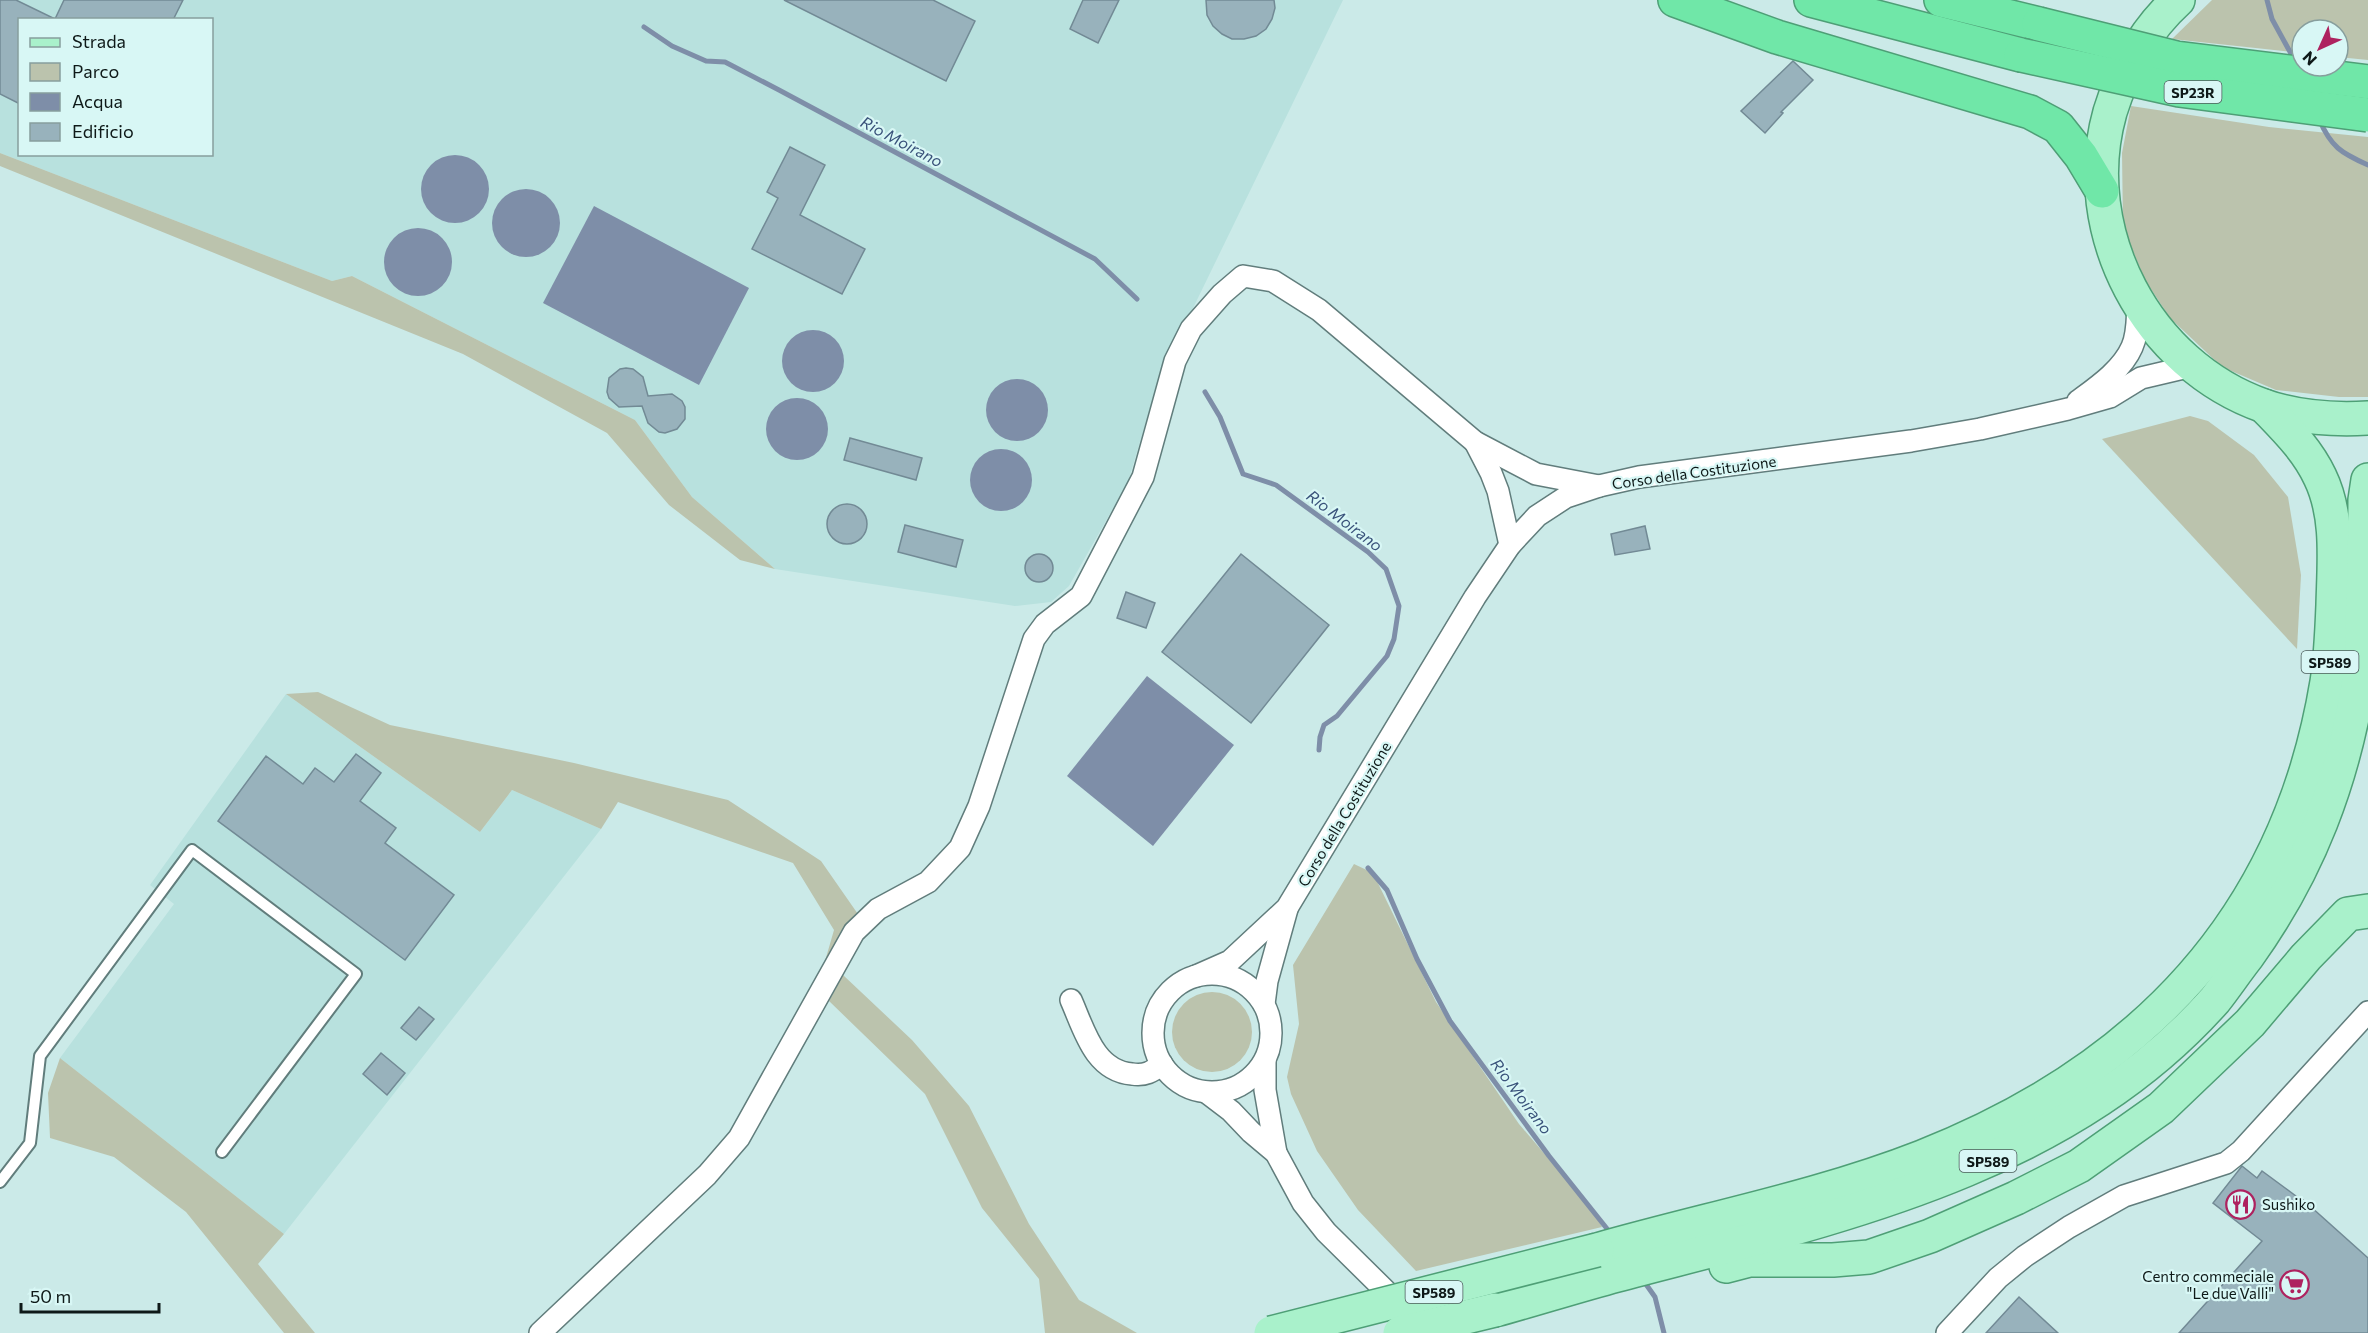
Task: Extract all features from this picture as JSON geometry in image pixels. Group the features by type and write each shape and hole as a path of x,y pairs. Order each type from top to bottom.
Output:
{"highway":[{"path":"1675,0 1777,37 2030,112 2058,127 2081,156 2102,191"},
{"name":"SP23R","path":"1811,0 2021,55 2179,90 2368,115"},
{"name":"SP23R","path":"1941,0 2176,58 2368,82"}],"main road":[{"path":"2178,0 2147,34 2129,63 2116,93 2107,125 2103,147 2102,191 2108,231 2120,269 2138,305 2154,327 2192,366 2226,389 2264,406 2301,416 2338,420 2368,418"},
{"name":"SP589","path":"1400,1333 1495,1310 1617,1275 1646,1253 1923,1156 1996,1124 2073,1080 2114,1050 2175,996 2215,949 2258,886 2282,839 2319,730 2330,663 2335,557 2332,513 2321,478 2305,450 2264,406"},
{"name":"SP589","path":"1271,1333 1646,1253 1766,1238 1845,1214 1941,1181 2014,1149 2099,1100 2150,1062 2216,998 2258,941 2294,885 2324,816 2348,737 2360,670 2365,500 2368,480"},
{"path":"1646,1253 1678,1275 1694,1274 1749,1260 1833,1260 1869,1257 1930,1236 2016,1198 2079,1166 2161,1108 2250,1023 2306,957 2348,914 2368,911"}],"street":[{"path":"540,1333 707,1175 739,1138 854,933 878,909 928,882 960,848 979,806 1034,639 1045,624 1081,596 1143,477 1175,361 1191,329 1222,294 1243,276 1273,281 1319,310 1475,442 1536,474 1599,486"},
{"path":"2068,409 2116,369 2132,348 2137,328 2138,305"},
{"name":"Corso della Costituzione","path":"1287,908 1475,597 1510,545 1537,516 1551,505 1566,497 1599,486 1640,477 1911,441 2068,409 2110,397 2141,378 2192,366"},
{"path":"1475,442 1498,491 1510,545"},
{"path":"1196,976 1216,974 1235,978 1252,989 1264,1004 1271,1023 1271,1043 1264,1062 1254,1076 1240,1086 1223,1092 1206,1092 1188,1088 1173,1078 1162,1064 1155,1047 1153,1029 1157,1011 1166,996 1179,984 1196,976 1230,961 1287,908"},
{"path":"1264,1004 1267,981 1287,908"},
{"path":"1071,1000 1089,1042 1100,1059 1111,1068 1124,1074 1137,1075 1152,1072 1162,1064"},
{"path":"1947,1333 1998,1278 2025,1256 2069,1227 2124,1196 2226,1163 2241,1151 2368,1012"},
{"path":"1264,1062 1265,1090 1276,1153"},
{"path":"1206,1092 1231,1111 1276,1153 1304,1203 1326,1232 1430,1333"}],"lane":[{"path":"0,1182 30,1143 40,1056 192,850 356,974 222,1152"}],"shaded area":[{"path":"0,0 1343,0 1159,378 1128,482 1069,586 1051,602 1015,606 775,569 692,497 635,420 352,276 332,281 0,153"},
{"path":"286,694 480,832 512,790 601,829 284,1234 60,1058 174,904 150,885"}],"green space":[{"path":"2212,0 2368,0 2368,60 2350,58 2350,18 2290,18 2290,52 2172,39"},
{"path":"2131,106 2269,127 2368,137 2368,397 2339,397 2276,390 2222,367 2170,318 2145,280 2123,227 2122,153"},
{"path":"0,153 332,281 352,276 635,420 692,497 775,569 740,560 669,505 607,433 463,354 0,166"},
{"path":"2190,416 2208,421 2254,455 2288,497 2301,575 2297,649 2102,439"},
{"path":"318,692 390,725 574,763 728,800 821,861 860,917 821,975 834,930 793,863 618,802 601,829 512,790 480,832 286,694"},
{"path":"1354,864 1373,873 1436,1002 1519,1124 1594,1212 1602,1227 1416,1271 1358,1210 1317,1151 1291,1094 1287,1077 1299,1024 1293,965"},
{"path":"843,975 912,1040 969,1106 1029,1224 1079,1300 1137,1333 1045,1333 1039,1279 982,1208 925,1094 829,1001"},
{"path":"1212,992 1227,995 1240,1004 1249,1017 1252,1032 1249,1047 1240,1060 1227,1069 1212,1072 1197,1069 1184,1060 1175,1047 1172,1032 1175,1017 1184,1004 1197,995"},
{"path":"60,1058 284,1234 258,1264 315,1333 284,1333 186,1212 114,1157 50,1138 48,1093"}],"water":[{"path":"455,155 468,158 479,165 486,176 489,189 486,202 479,213 468,220 455,223 442,220 431,213 424,202 421,189 424,176 431,165 442,158"},
{"path":"526,189 539,192 550,199 557,210 560,223 557,236 550,247 539,254 526,257 513,254 502,247 495,236 492,223 495,210 502,199 513,192"},
{"path":"594,206 749,288 699,385 543,303"},
{"path":"418,228 431,231 442,238 449,249 452,262 449,275 442,286 431,293 418,296 405,293 394,286 387,275 384,262 387,249 394,238 405,231"},
{"path":"813,330 830,335 835,339 839,344 844,361 839,378 835,383 830,387 813,392 796,387 791,383 787,378 782,361 787,344 791,339 796,335"},
{"path":"1017,379 1034,384 1039,388 1043,393 1048,410 1043,427 1039,432 1034,436 1017,441 1000,436 995,432 991,427 986,410 991,393 995,388 1000,384"},
{"path":"797,398 814,403 819,407 823,412 828,429 823,446 819,451 814,455 797,460 780,455 775,451 771,446 766,429 771,412 775,407 780,403"},
{"path":"1001,449 1018,454 1023,458 1027,463 1032,480 1027,497 1023,502 1018,506 1001,511 984,506 979,502 975,497 970,480 975,463 979,458 984,454"},
{"path":"1147,676 1234,745 1153,846 1067,776"}],"building":[{"path":"0,0 16,0 53,18 18,18 18,103 0,94"},
{"path":"64,0 183,0 174,18 55,18"},
{"path":"784,0 933,0 975,21 946,81"},
{"path":"1083,0 1119,0 1098,43 1070,29"},
{"path":"1206,0 1274,0 1275,8 1266,29 1256,36 1232,39 1213,26 1207,15"},
{"path":"1793,61 1813,80 1781,112 1783,113 1765,133 1741,111"},
{"path":"790,147 825,165 800,215 865,249 842,294 752,249 778,198 767,192"},
{"path":"620,369 633,369 643,377 648,396 672,394 682,401 685,407 685,419 677,429 665,433 659,432 648,423 642,406 619,407 609,398 607,392 609,378"},
{"path":"850,438 922,458 916,480 844,460"},
{"path":"847,504 861,510 867,524 861,538 847,544 833,538 827,524 833,510"},
{"path":"905,525 963,540 956,567 898,552"},
{"path":"1645,526 1650,549 1615,555 1611,534"},
{"path":"1039,554 1049,558 1053,568 1049,578 1039,582 1029,578 1025,568 1029,558"},
{"path":"1241,554 1329,625 1251,723 1162,652"},
{"path":"1126,592 1155,603 1146,628 1117,618"},
{"path":"356,754 381,773 360,801 396,828 385,843 454,895 405,960 218,821 266,756 303,784 315,768 334,782"},
{"path":"419,1007 434,1019 416,1040 401,1028"},
{"path":"381,1053 405,1073 387,1095 363,1074"},
{"name":"Centro commeciale \"Le due Valli\"","path":"2242,1166 2257,1178 2262,1171 2301,1198 2368,1258 2368,1333 2179,1333 2262,1241 2213,1203"},
{"path":"2019,1297 2058,1333 1986,1333"}],"waterway":[{"path":"2267,0 2272,19 2290,52"},
{"name":"Rio Moirano","path":"644,27 672,46 706,61 725,62 1095,259 1137,299"},
{"path":"2319,119 2338,148 2368,165"},
{"name":"Rio Moirano","path":"1205,392 1220,417 1243,474 1276,485 1368,552 1386,569 1399,606 1394,639 1387,656 1337,716 1324,725 1319,750"},
{"name":"Rio Moirano","path":"1368,868 1387,890 1417,959 1450,1021 1549,1156 1612,1235"},
{"name":"Rio Moirano","path":"1643,1280 1655,1297 1664,1333"}],"place":[{"name":"Sushiko","path":"2241,1204"},
{"name":"Centro commeciale \"Le due Valli\"","path":"2295,1285"}]}
